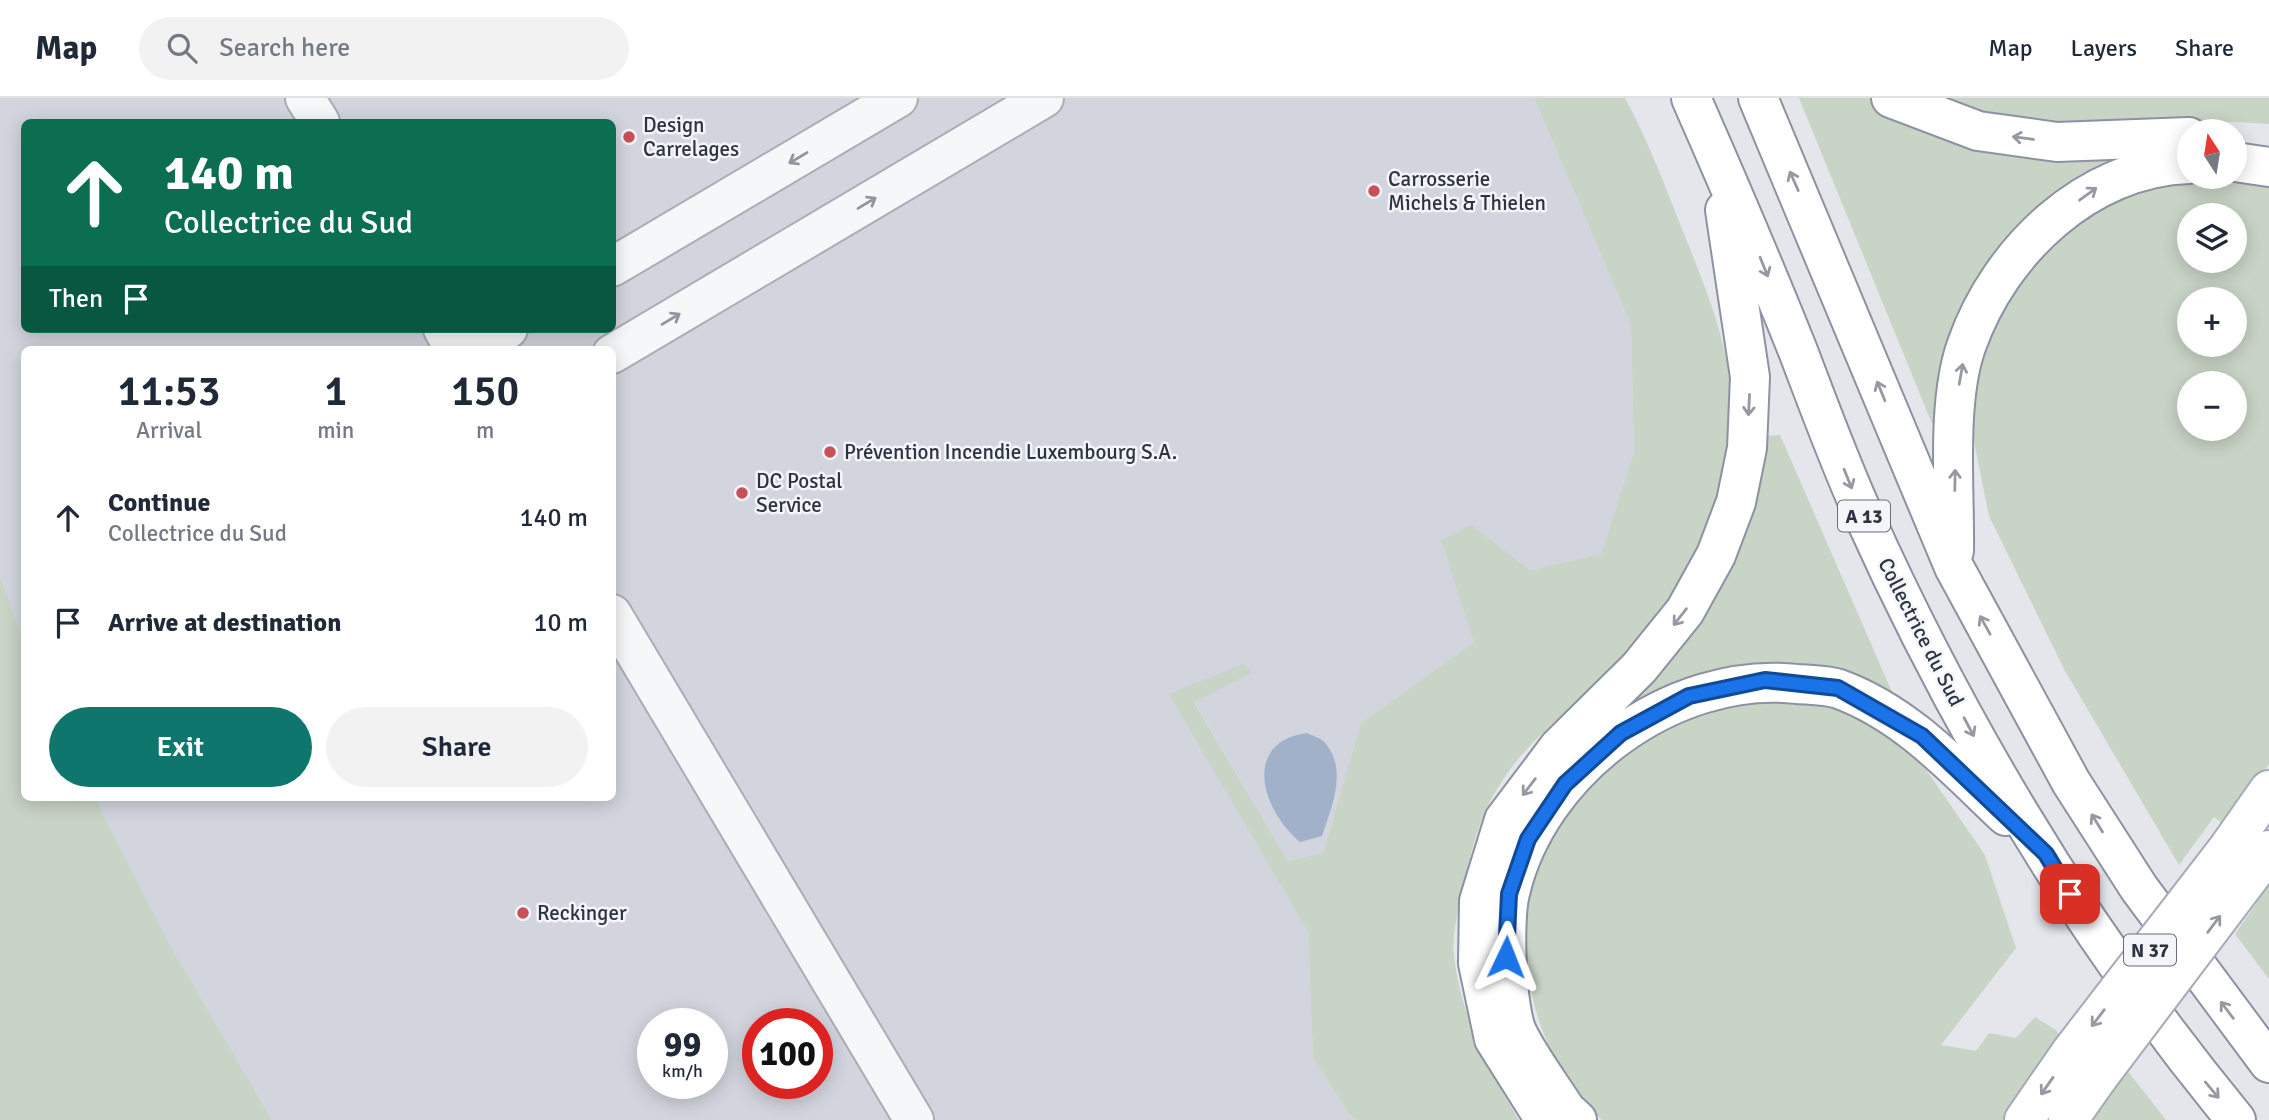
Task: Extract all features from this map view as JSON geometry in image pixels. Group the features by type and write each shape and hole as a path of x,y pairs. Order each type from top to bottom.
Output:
{"main road":[{"name":"Collectrice du Sud","path":"1691,98 1868,524 1920,635 1979,746 2017,812 2102,945 2163,1030 2236,1120"},
{"path":"1758,98 1954,567 2071,782 2131,876 2210,988 2269,1063"},
{"path":"1891,98 1978,131 2057,142 2177,137"},
{"path":"2247,138 2269,141"},
{"name":"A 13","path":"1545,1120 1494,1039 1478,963 1479,901 1504,820 1559,747 1639,668 1685,611 1716,555 1736,502 1746,448 1750,377 1718,159"},
{"path":"1954,567 1954,410 1966,346 1996,283 2041,228 2101,186 2169,164 2177,164"},
{"path":"2247,164 2269,167"},
{"name":"A 13","path":"1577,1120 1566,1110 1517,1032 1506,957 1509,894 1528,839 1565,784 1621,733 1689,696 1765,680 1838,688 1922,736 2046,854"},
{"name":"N 37","path":"2024,1120 2085,1064 2251,856 2269,790"},
{"name":"N 37","path":"2068,1120 2085,1064"}],"street":[{"path":"305,98 318,119"},
{"path":"616,265 898,98"},
{"path":"616,352 1044,98"},
{"path":"480,346 501,333"},
{"path":"616,621 914,1120"}],"shaded area":[{"path":"0,98 1534,98 1631,325 1634,452 1601,554 1530,570 1471,526 1474,642 1361,723 1323,853 1288,861 1194,701 1250,673 1245,663 1170,694 1308,932 1313,1058 1349,1114 1357,1120 272,1120 167,940 97,801 616,801 616,346 21,346 21,634 0,576"}],"green space":[{"path":"1534,98 1625,98 1660,173 1700,273 1719,330 1730,387 1732,416 1729,446 1722,479 1700,542 1668,601 1627,655 1541,734 1519,758 1493,796 1477,834 1457,916 1454,956 1469,1021 1519,1120 1357,1120 1349,1114 1313,1058 1308,932 1169,694 1245,663 1251,673 1194,702 1288,861 1323,853 1361,723 1474,642 1441,540 1471,525 1530,570 1601,554 1634,452 1631,325"},
{"path":"1799,98 1869,98 1916,120 2161,150 2069,187 1935,431"},
{"path":"1936,98 2269,98 2269,124 2247,122 2247,119 2177,119 2177,124 2086,127 2044,125 1997,117"},
{"path":"2247,178 2269,180 2269,764 2224,825 2214,817 2179,865 2064,669 1989,516 1971,426 1979,351 2007,290 2049,240 2106,198 2168,180 2177,180 2177,189 2247,189"},
{"path":"1780,435 1892,692 1814,673 1736,670 1682,680 1636,702 1619,706 1763,436"},
{"path":"0,576 21,634 21,801 97,801 167,940 272,1120 0,1120"},
{"path":"1766,694 1835,703 1895,737 1927,771 1985,855 2016,948 1941,1045 1976,1051 1989,1033 2016,1038 2035,1017 2056,1030 2061,1038 2007,1120 1602,1120 1568,1079 1555,1057 1544,1034 1530,986 1525,907 1526,891 1536,861 1550,833 1568,806 1589,782 1638,739 1665,722 1701,705"},
{"path":"2269,865 2269,979 2235,934 2256,904 2248,895"},
{"path":"2122,1064 2166,1120 2079,1120"}],"water":[{"path":"1307,733 1326,744 1333,755 1337,778 1333,802 1322,836 1300,842 1287,829 1268,796 1266,763 1273,749 1286,739"}],"place":[{"name":"Design Carrelages","path":"629,137"},
{"name":"Carrosserie Michels & Thielen","path":"1374,191"},
{"name":"Prévention Incendie Luxembourg S.A.","path":"830,452"},
{"name":"DC Postal Service","path":"742,493"},
{"name":"Reckinger","path":"523,913"}],"route":[{"path":"1506,957 1509,894 1528,839 1565,784 1621,733 1689,696 1765,680 1838,688 1922,736 2046,854 2070,894"}]}
